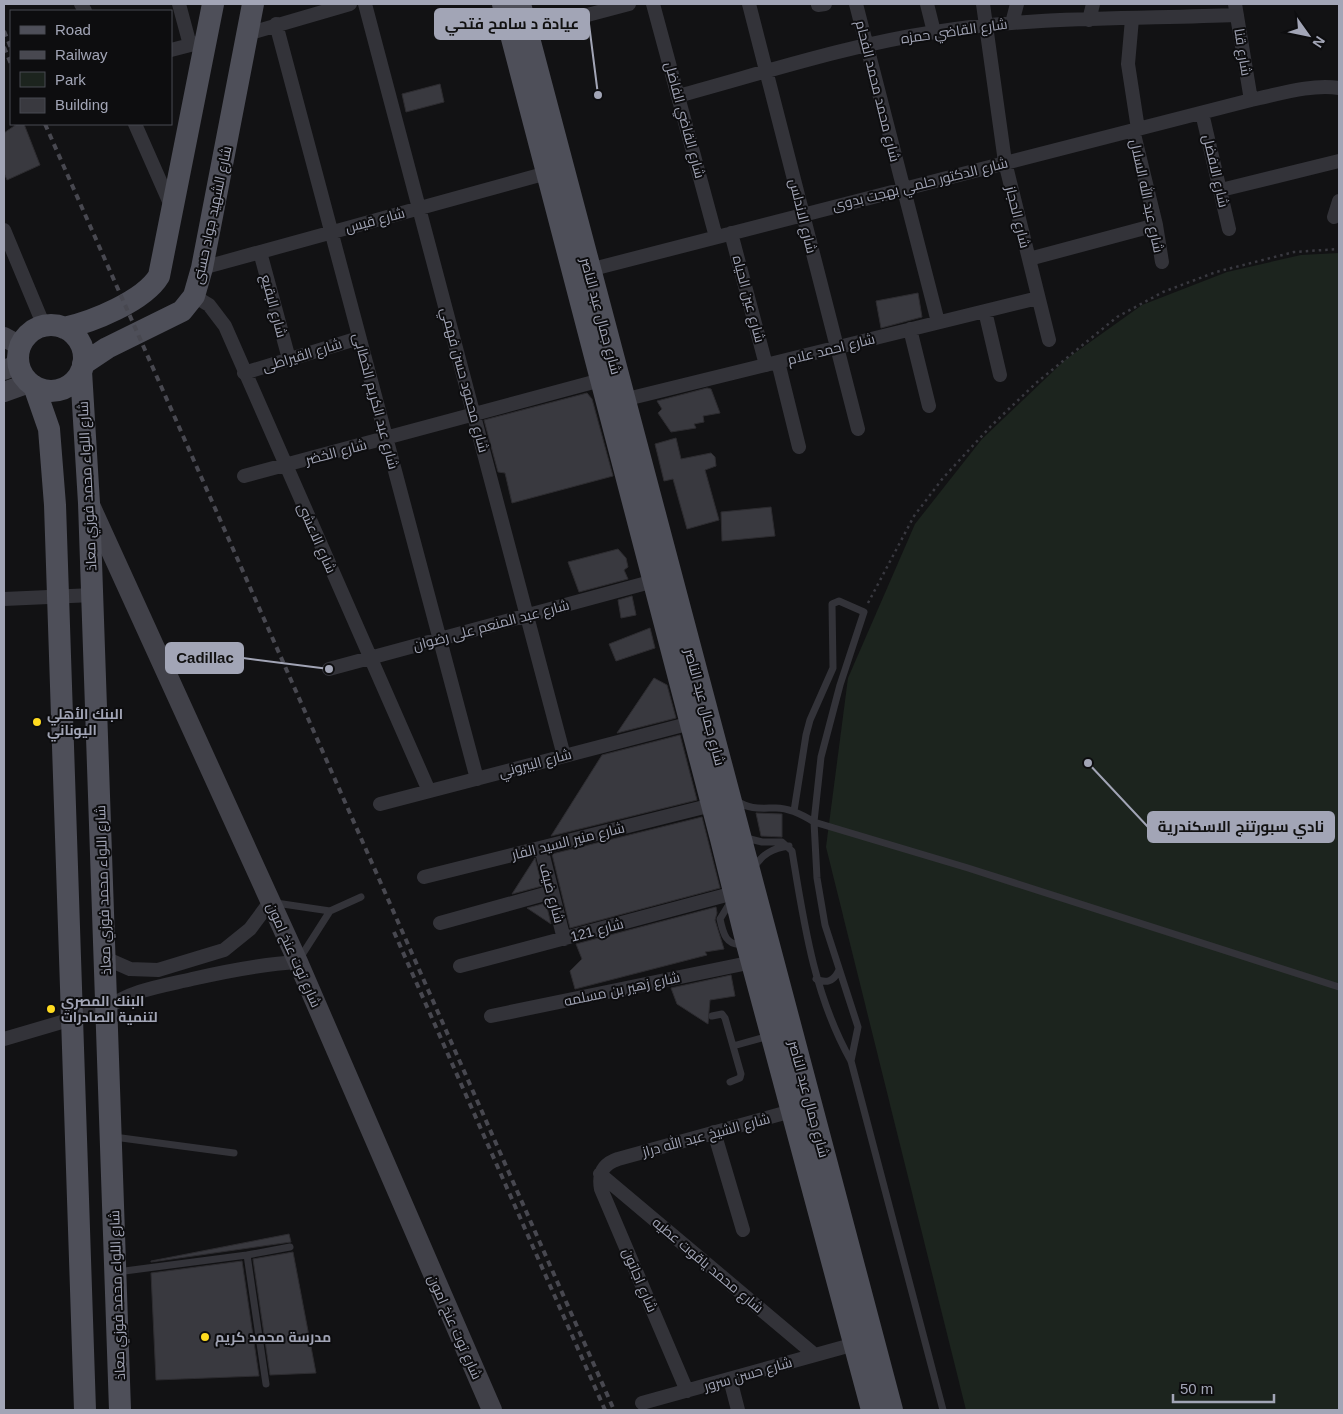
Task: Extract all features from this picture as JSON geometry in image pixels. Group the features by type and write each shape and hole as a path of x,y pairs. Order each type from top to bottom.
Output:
{"main road":[{"path":"17,361 30,333 95,318 150,288 162,269 173,210 198,43 213,4"},
{"name":"شارع الشهيد جواد حسنى","path":"82,367 107,348 176,316 194,296 202,268 253,4"},
{"name":"شارع جمال عبد الناصر","path":"503,4 691,723 721,800"},
{"name":"شارع جمال عبد الناصر","path":"520,4 623,400 730,836 734,896 772,1035 801,1108 892,1410"},
{"path":"17,361 48,391 61,389 73,382 82,367 80,342 54,327"},
{"path":"17,361 46,414 52,444 59,596 85,1410"},
{"name":"شارع اللواء محمد فوزي معاذ","path":"82,367 90,503 106,1009 117,1272 120,1410"},
{"name":"شارع جمال عبد الناصر","path":"730,836 750,876 801,1108 872,1410"}],"street":[{"path":"172,50 198,43 179,4"},
{"path":"247,34 350,4"},
{"name":"شارع محمود حسن فهمي","path":"365,4 564,756"},
{"path":"527,30 623,4"},
{"name":"شارع القاضي الفاضل","path":"654,4 716,237"},
{"name":"شارع الاندلس","path":"749,4 858,429"},
{"name":"شارع محمد محمد الفحام","path":"856,4 902,189 938,322"},
{"path":"927,4 934,32"},
{"name":"شارع الحجاز","path":"983,4 1005,162 1049,340"},
{"path":"1012,23 1017,4"},
{"path":"1090,20 1093,4"},
{"name":"شارع القاضي حمزه","path":"678,96 867,46 934,32 985,25 1132,19 1236,9"},
{"name":"شارع قنا","path":"1236,9 1251,100"},
{"name":"شارع عبد الله السلال","path":"1132,19 1128,64 1136,129 1162,262"},
{"name":"شارع عبد الكريم الخطابى","path":"276,24 477,779"},
{"name":"شارع الدكتور حلمي بهجت بدوى","path":"589,270 1251,100 1305,88 1339,88"},
{"name":"شارع الافضل","path":"1202,113 1229,229"},
{"path":"135,125 173,210"},
{"path":"1221,190 1339,161"},
{"name":"شارع قيس","path":"202,268 547,173"},
{"path":"1334,217 1339,201"},
{"path":"1029,259 1156,224"},
{"path":"4,230 16,259 54,327"},
{"name":"شارع عين الحياه","path":"732,233 799,446"},
{"path":"4,251 16,259"},
{"name":"شارع البقيع","path":"260,252 289,359"},
{"name":"شارع الاعشى","path":"194,296 209,305 221,318 429,791"},
{"name":"شارع احمد علام","path":"623,400 1038,298"},
{"path":"985,311 1000,376"},
{"path":"910,329 929,406"},
{"name":"شارع القيراطى","path":"244,372 359,338"},
{"path":"4,392 17,361"},
{"name":"شارع الخضر","path":"244,476 601,380"},
{"name":"شارع توت عنخ امون","path":"90,503 298,962 492,1410"},
{"name":"شارع عبد المنعم على رضوان","path":"329,670 654,581"},
{"path":"4,599 93,595"},
{"name":"شارع البيروني","path":"380,804 691,723"},
{"name":"شارع منير السيد الفار","path":"424,877 721,800"},
{"name":"شارع ضيف","path":"541,848 564,939"},
{"path":"440,923 552,892"},
{"name":"شارع 121","path":"460,966 734,896"},
{"path":"105,958 130,969 158,970 224,950 250,928 270,902"},
{"name":"شارع زهير بن مسلمه","path":"491,1016 750,953"},
{"path":"4,1039 106,1009 139,991 246,967 298,962"},
{"name":"شارع الشيخ عبد الله دراز","path":"602,1171 609,1162 618,1159 801,1108"},
{"path":"714,1132 743,1230"},
{"name":"شارع محمد ياقوت عطيه","path":"602,1171 815,1355"},
{"name":"شارع اجاتون","path":"602,1171 601,1189 687,1391"},
{"name":"شارع حسن سرور","path":"642,1403 855,1344"},
{"path":"730,1379 738,1410"}],"lane":[{"path":"794,811 810,720 830,680 833,668 832,604 839,600 864,612 840,684 821,757 814,822 817,878 825,925 858,1027 851,1061"},
{"path":"721,800 739,803 750,808 778,808 794,811 814,822 968,868 1339,987"},
{"path":"730,836 754,841 782,842 789,846 816,979 836,1035 851,1061 943,1410"},
{"path":"750,876 758,861 772,849 789,846"},
{"path":"270,902 330,911 361,897"},
{"path":"298,962 330,911"},
{"path":"816,979 823,982 830,981 836,977 839,970"},
{"path":"712,1016 724,1016 733,1046 741,1076 730,1082"},
{"path":"733,1046 772,1035"},
{"path":"111,1137 234,1153"},
{"path":"117,1272 246,1255 290,1246"},
{"path":"246,1255 266,1384"}],"path":[{"path":"864,612 914,516 943,478 991,426 1036,383 1117,317 1163,292 1216,272 1294,252 1339,249"}],"green space":[{"path":"1339,253 1339,1410 966,1410 826,847 848,678 915,524 982,439 1065,360 1142,305 1227,272 1301,255"}],"building":[{"path":"440,84 444,102 406,112 402,94"},
{"path":"16,125 24,125 40,165 7,180 4,173 4,133"},
{"path":"918,293 922,317 881,328 876,301"},
{"path":"707,388 711,389 720,413 703,416 704,422 694,424 696,428 671,432 658,413 662,409 657,401"},
{"path":"587,393 592,399 613,476 512,503 505,473 498,472 484,420"},
{"path":"676,438 681,459 711,453 715,457 716,466 705,470 719,520 687,529 673,479 664,481 655,444"},
{"path":"771,507 775,536 722,541 721,512"},
{"path":"618,549 626,558 628,567 624,570 628,579 579,592 568,562"},
{"path":"632,596 636,615 621,618 618,600"},
{"path":"650,628 655,648 616,661 609,644"},
{"path":"654,678 667,685 676,718 617,733"},
{"path":"680,735 697,800 551,836 602,755"},
{"path":"756,813 782,814 782,837 761,836"},
{"path":"702,817 720,888 570,928 552,854"},
{"path":"535,858 542,886 512,894"},
{"path":"546,903 551,924 527,908"},
{"path":"716,907 715,920 724,949 705,952 707,955 575,989 570,971 582,959 576,944"},
{"path":"731,975 735,996 710,1000 708,1024 677,1004 671,988"},
{"path":"289,1234 291,1242 151,1262 151,1261"},
{"path":"293,1252 316,1373 270,1375 253,1259"},
{"path":"242,1261 259,1376 156,1380 151,1273"}],"railway":[{"path":"4,31 10,46"},
{"path":"4,47 10,62"},
{"path":"45,125 614,1410"},
{"path":"394,932 605,1410"}],"place":[{"name":"عيادة د سامح فتحي","path":"598,95"},
{"name":"Cadillac","path":"329,669"},
{"name":"البنك الأهلي اليوناني","path":"37,722"},
{"name":"نادي سبورتنج الاسكندرية","path":"1088,763"},
{"name":"البنك المصري لتنمية الصادرات","path":"51,1009"},
{"name":"مدرسة محمد كريم","path":"205,1337"}]}
